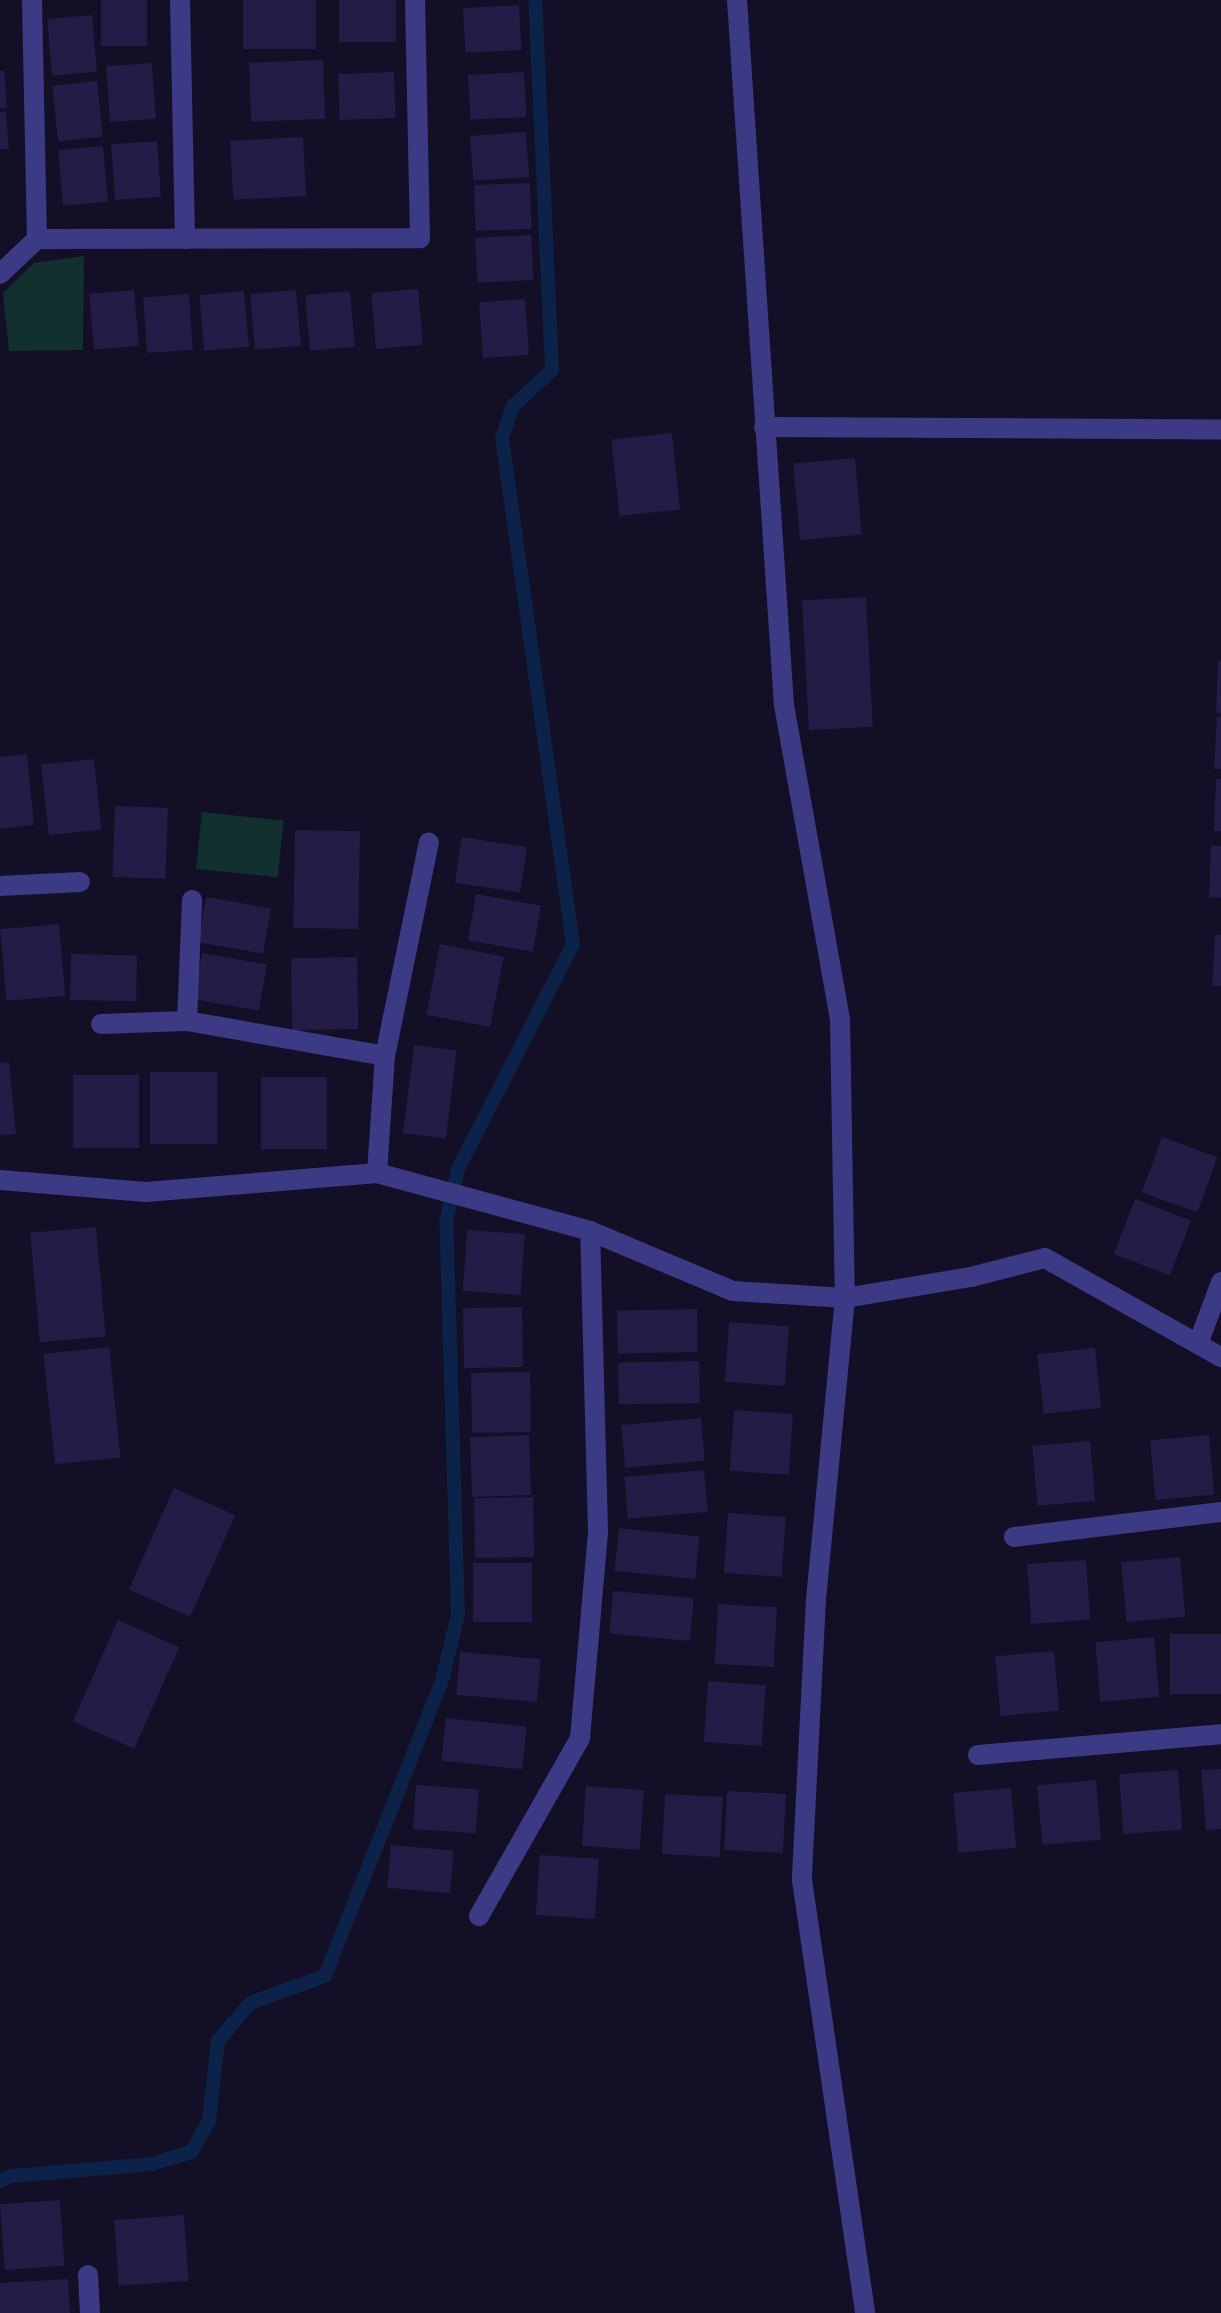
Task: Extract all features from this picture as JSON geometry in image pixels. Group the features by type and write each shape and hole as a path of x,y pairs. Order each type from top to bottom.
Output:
{"street":[{"path":"32,0 37,239"},
{"path":"180,0 185,239"},
{"path":"0,274 37,239 420,238 415,0"},
{"path":"737,0 784,705 840,1020 845,1298 816,1599 802,1880 865,2313"},
{"path":"764,427 1221,429"},
{"path":"377,1173 385,1056 429,842"},
{"path":"0,886 80,882"},
{"path":"187,1021 192,900"},
{"path":"101,1024 187,1021 385,1056"},
{"path":"0,1180 146,1192 377,1173 590,1231 733,1291 845,1298 971,1277 1045,1258 1221,1357"},
{"path":"479,1916 580,1738 598,1532 590,1231"},
{"path":"1198,1344 1221,1282"},
{"path":"1014,1537 1221,1512"},
{"path":"978,1755 1221,1734"},
{"path":"88,2275 90,2313"}],"green space":[{"path":"84,256 83,350 9,351 3,293 34,263"},
{"path":"202,812 284,821 278,877 196,869"}],"building":[{"path":"101,0 147,0 147,46 101,46"},
{"path":"243,0 316,0 316,49 243,49"},
{"path":"339,0 396,0 396,42 339,42"},
{"path":"519,5 521,50 465,53 463,8"},
{"path":"92,15 97,72 52,76 47,19"},
{"path":"323,60 325,119 251,122 249,63"},
{"path":"152,63 156,119 110,122 106,66"},
{"path":"0,71 4,71 7,107 0,108"},
{"path":"394,72 396,118 340,120 338,74"},
{"path":"524,72 526,117 470,120 468,75"},
{"path":"97,81 103,137 58,141 52,86"},
{"path":"0,112 6,112 9,149 0,149"},
{"path":"526,132 529,177 473,181 470,136"},
{"path":"303,137 306,196 233,200 230,141"},
{"path":"157,141 161,197 115,200 111,144"},
{"path":"103,146 108,202 63,206 58,150"},
{"path":"530,183 532,229 476,231 474,185"},
{"path":"531,235 533,280 477,283 475,238"},
{"path":"418,289 423,345 376,349 371,293"},
{"path":"134,290 139,346 94,350 89,294"},
{"path":"296,290 301,346 255,350 250,294"},
{"path":"244,291 249,347 204,351 199,295"},
{"path":"350,291 355,347 310,351 305,295"},
{"path":"189,294 193,350 147,353 143,297"},
{"path":"525,299 529,355 483,358 479,302"},
{"path":"672,433 680,510 619,516 611,439"},
{"path":"855,458 862,535 800,540 793,463"},
{"path":"866,597 873,727 809,730 802,600"},
{"path":"1218,661 1221,661 1221,713 1216,713"},
{"path":"1217,717 1221,717 1221,769 1214,769"},
{"path":"27,754 34,825 0,829 0,757"},
{"path":"94,759 101,830 49,835 41,765"},
{"path":"1216,779 1221,779 1221,831 1214,831"},
{"path":"115,806 168,808 165,879 113,877"},
{"path":"295,830 360,831 358,929 293,928"},
{"path":"462,837 527,847 520,893 455,882"},
{"path":"1211,845 1221,846 1221,898 1209,897"},
{"path":"476,894 541,905 533,952 468,940"},
{"path":"206,897 271,908 263,954 198,942"},
{"path":"59,924 65,996 6,1001 0,929"},
{"path":"1215,934 1221,935 1221,986 1212,986"},
{"path":"440,944 504,956 490,1027 426,1015"},
{"path":"202,953 267,964 259,1011 194,999"},
{"path":"71,954 137,955 136,1001 70,1000"},
{"path":"357,957 358,1029 292,1030 291,958"},
{"path":"414,1045 457,1050 446,1139 403,1133"},
{"path":"9,1062 16,1134 0,1135 0,1063"},
{"path":"150,1072 217,1072 217,1144 150,1144"},
{"path":"73,1075 139,1075 139,1148 73,1148"},
{"path":"261,1077 327,1077 327,1149 261,1149"},
{"path":"1162,1137 1217,1157 1197,1213 1142,1192"},
{"path":"1135,1199 1191,1221 1170,1276 1114,1254"},
{"path":"96,1227 106,1337 40,1342 30,1233"},
{"path":"467,1230 525,1234 521,1295 463,1291"},
{"path":"522,1307 523,1367 464,1368 463,1308"},
{"path":"697,1309 698,1352 618,1353 617,1310"},
{"path":"729,1322 789,1326 785,1386 725,1382"},
{"path":"109,1347 121,1457 55,1464 43,1354"},
{"path":"1095,1348 1101,1408 1044,1414 1037,1354"},
{"path":"699,1361 700,1403 619,1404 618,1362"},
{"path":"530,1372 531,1432 472,1433 471,1373"},
{"path":"734,1410 793,1414 789,1475 730,1471"},
{"path":"701,1418 705,1461 625,1468 621,1425"},
{"path":"529,1435 531,1495 472,1497 470,1437"},
{"path":"1209,1435 1214,1495 1155,1500 1150,1440"},
{"path":"1090,1441 1095,1501 1037,1506 1032,1446"},
{"path":"704,1470 708,1512 628,1519 624,1477"},
{"path":"174,1488 235,1515 190,1617 129,1589"},
{"path":"533,1497 534,1557 475,1558 474,1498"},
{"path":"728,1513 786,1517 782,1577 724,1573"},
{"path":"619,1528 700,1536 695,1579 615,1571"},
{"path":"1180,1557 1185,1617 1126,1622 1121,1562"},
{"path":"1086,1560 1090,1620 1031,1624 1027,1564"},
{"path":"473,1563 532,1563 532,1622 473,1622"},
{"path":"613,1591 694,1598 690,1641 609,1634"},
{"path":"718,1604 777,1607 774,1667 715,1664"},
{"path":"118,1620 179,1647 134,1749 73,1721"},
{"path":"1170,1634 1221,1634 1221,1694 1170,1694"},
{"path":"1154,1637 1159,1697 1100,1702 1095,1642"},
{"path":"1054,1651 1059,1711 1000,1716 995,1656"},
{"path":"460,1652 541,1659 537,1702 456,1695"},
{"path":"708,1681 766,1685 762,1746 704,1742"},
{"path":"446,1718 527,1726 522,1769 442,1761"},
{"path":"1221,1769 1221,1829 1206,1830 1201,1770"},
{"path":"1178,1770 1182,1830 1123,1834 1119,1774"},
{"path":"1096,1780 1101,1840 1042,1845 1037,1785"},
{"path":"416,1785 479,1789 476,1833 413,1829"},
{"path":"586,1786 644,1790 640,1850 582,1846"},
{"path":"1011,1788 1016,1848 958,1853 953,1793"},
{"path":"727,1791 786,1794 783,1853 724,1850"},
{"path":"665,1794 723,1797 720,1857 662,1854"},
{"path":"391,1845 454,1850 450,1893 387,1888"},
{"path":"540,1855 599,1859 595,1919 536,1915"},
{"path":"60,2200 65,2266 5,2270 0,2204"},
{"path":"184,2215 189,2281 119,2286 114,2220"},
{"path":"68,2279 70,2313 0,2313 0,2283"}],"waterway":[{"path":"0,2181 12,2176 152,2164 191,2152 209,2121 218,2041 250,2003 325,1976 442,1680 458,1615 446,1222 458,1169 573,944 502,438 513,406 552,370 535,0"}]}
